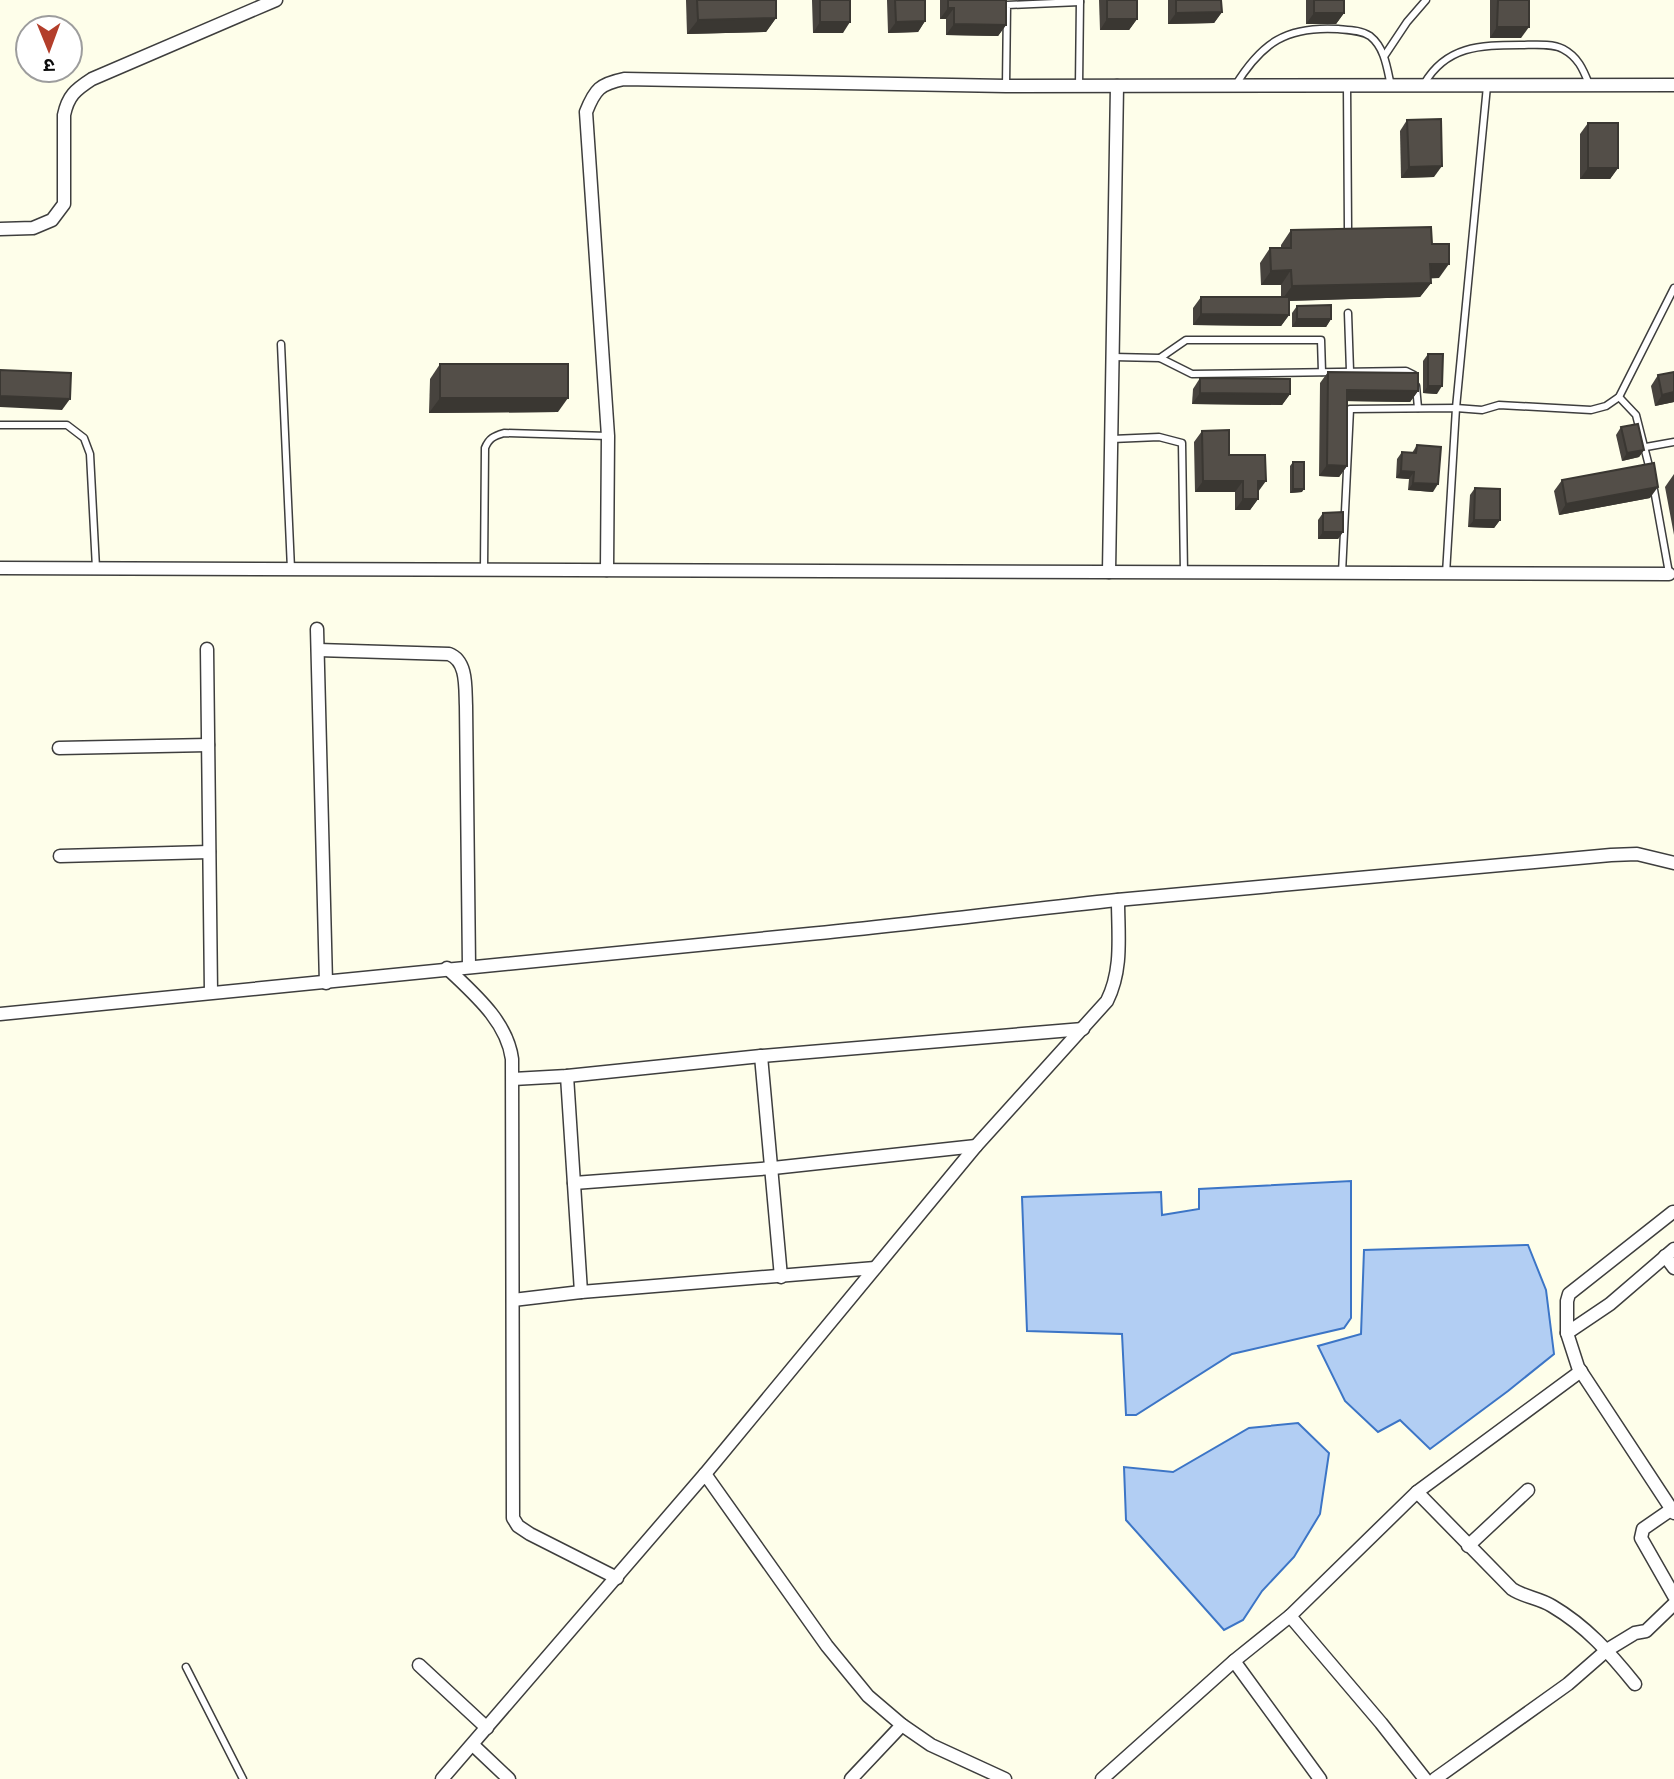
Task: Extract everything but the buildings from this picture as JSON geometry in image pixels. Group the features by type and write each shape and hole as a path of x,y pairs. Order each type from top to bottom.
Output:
{"street":[{"path":"0,229 33,228 52,220 64,204 64,115 67,101 74,90 92,79 276,0"},
{"path":"607,570 608,436 586,112 592,98 603,84 624,79 1006,86 1674,85"},
{"path":"1109,572 1117,86"},
{"path":"0,568 1672,575"},
{"path":"317,629 326,983"},
{"path":"207,649 211,992"},
{"path":"318,650 449,654 456,657 461,664 465,679 466,706 469,966"},
{"path":"59,748 208,745"},
{"path":"61,856 209,852"},
{"path":"0,1014 811,934 1118,900 1611,855 1637,854 1674,863"},
{"path":"442,1779 705,1474 976,1146 1107,1001 1116,983 1118,969 1118,900"},
{"path":"447,968 490,1012 510,1048 513,1079 513,1518 518,1526 530,1534 617,1578"},
{"path":"513,1079 1083,1029"},
{"path":"761,1056 781,1277"},
{"path":"567,1076 581,1292"},
{"path":"574,1183 773,1168 976,1146"},
{"path":"1673,1212 1569,1294 1567,1333 1568,1342 1581,1371 1673,1511 1643,1529 1641,1538 1674,1596"},
{"path":"1567,1333 1610,1304 1670,1253 1674,1268"},
{"path":"513,1300 875,1268"},
{"path":"1102,1779 1234,1661 1290,1616 1417,1492 1581,1371"},
{"path":"705,1474 827,1646 868,1696 902,1725 952,1756 1005,1779"},
{"path":"1468,1546 1528,1490"},
{"path":"1417,1492 1512,1589 1522,1596 1554,1607 1592,1634 1634,1684"},
{"path":"1435,1779 1568,1685 1607,1650 1635,1633 1647,1631 1674,1604"},
{"path":"1290,1616 1425,1779"},
{"path":"1234,1661 1320,1779"},
{"path":"419,1665 487,1728"},
{"path":"851,1779 902,1725"},
{"path":"473,1745 509,1779"}],"lane":[{"path":"1385,55 1426,0"},
{"path":"1006,86 1007,5 1080,1 1079,86"},
{"path":"1235,86 1246,68 1277,38 1302,29 1360,31 1371,37 1385,55 1391,86"},
{"path":"1423,86 1433,69 1457,52 1483,45 1535,45 1562,48 1580,62 1590,86"},
{"path":"1347,86 1348,229"},
{"path":"1446,574 1456,408 1487,86"},
{"path":"1342,573 1350,409 1482,410 1499,405 1591,410 1606,407 1619,397 1674,288"},
{"path":"1348,313 1350,371"},
{"path":"1160,358 1186,340 1321,340 1322,372"},
{"path":"281,344 292,569"},
{"path":"1113,357 1160,358 1192,374 1406,371 1416,376 1418,408"},
{"path":"1619,397 1636,415 1646,447 1672,575"},
{"path":"0,425 68,425 84,438 90,454 96,568"},
{"path":"484,570 485,448 492,437 504,433 608,436"},
{"path":"1112,439 1159,437 1182,443 1184,573"},
{"path":"1646,447 1674,442"},
{"path":"186,1667 243,1779"}],"water":[{"path":"1351,1181 1351,1318 1344,1328 1232,1354 1136,1415 1126,1415 1122,1334 1027,1331 1022,1197 1161,1192 1162,1215 1199,1209 1199,1189"},
{"path":"1528,1245 1546,1290 1554,1354 1430,1449 1400,1420 1378,1432 1345,1401 1318,1346 1361,1334 1364,1250"},
{"path":"1298,1423 1329,1453 1320,1514 1294,1557 1262,1591 1243,1620 1224,1630 1126,1520 1124,1467 1173,1472 1249,1428"}]}
